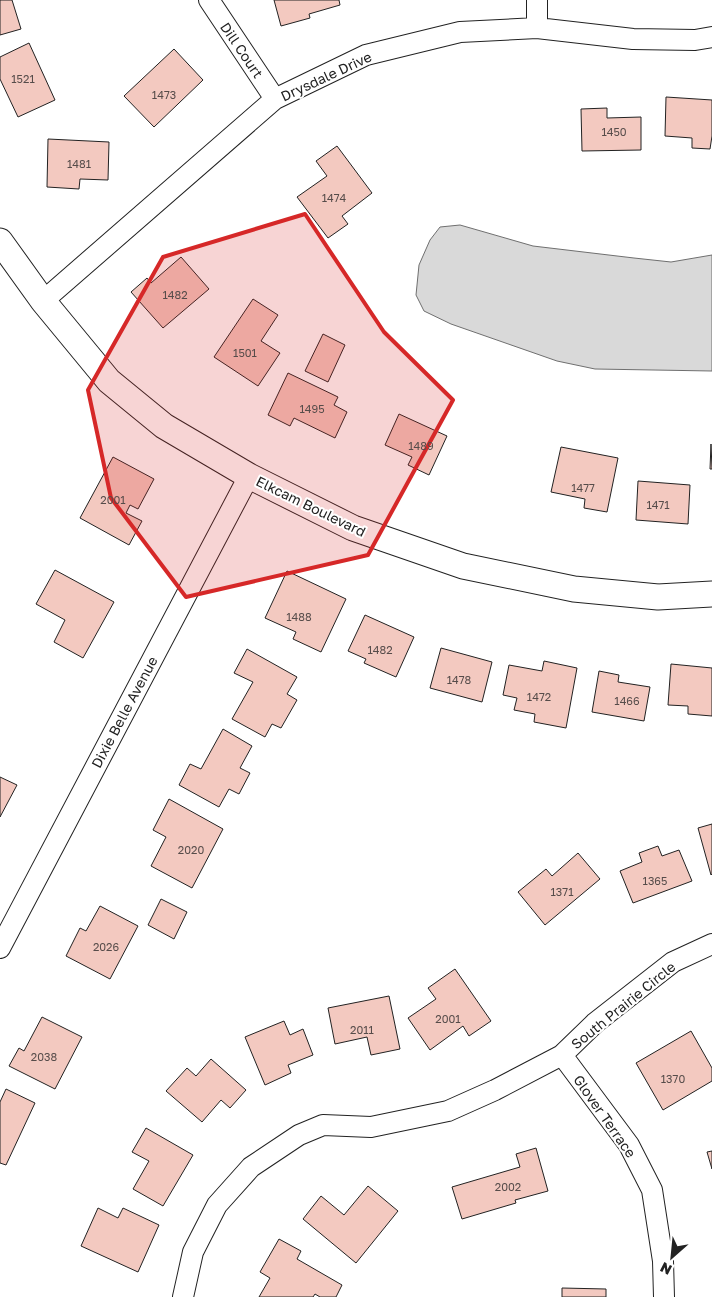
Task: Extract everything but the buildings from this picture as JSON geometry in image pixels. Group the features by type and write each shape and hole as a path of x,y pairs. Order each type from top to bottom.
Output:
{"street":[{"name":"Dill Court","path":"209,0 276,99"},
{"path":"536,0 537,28"},
{"name":"Drysdale Drive","path":"42,301 276,99 366,55 460,32 537,28 634,39 695,40 712,37"},
{"name":"Elkcam Boulevard","path":"0,241 42,301 109,381 164,426 249,476 354,528 463,566 574,589 658,597 712,594"},
{"name":"Dixie Belle Avenue","path":"0,948 249,476"},
{"name":"South Prairie Circle","path":"183,1297 193,1252 217,1205 251,1167 299,1135 323,1126 371,1127 448,1111 495,1090 562,1055 595,1023 673,962 712,944"},
{"name":"Glover Terrace","path":"562,1055 628,1145 652,1190 664,1261 664,1297"}],"highlighted area":[{"path":"305,214 384,332 453,400 368,555 186,597 111,498 88,390 163,257"}],"shaded area":[{"path":"460,225 533,246 671,262 712,255 712,371 595,369 557,361 451,324 424,311 416,295 419,265 430,240 440,227"}]}
